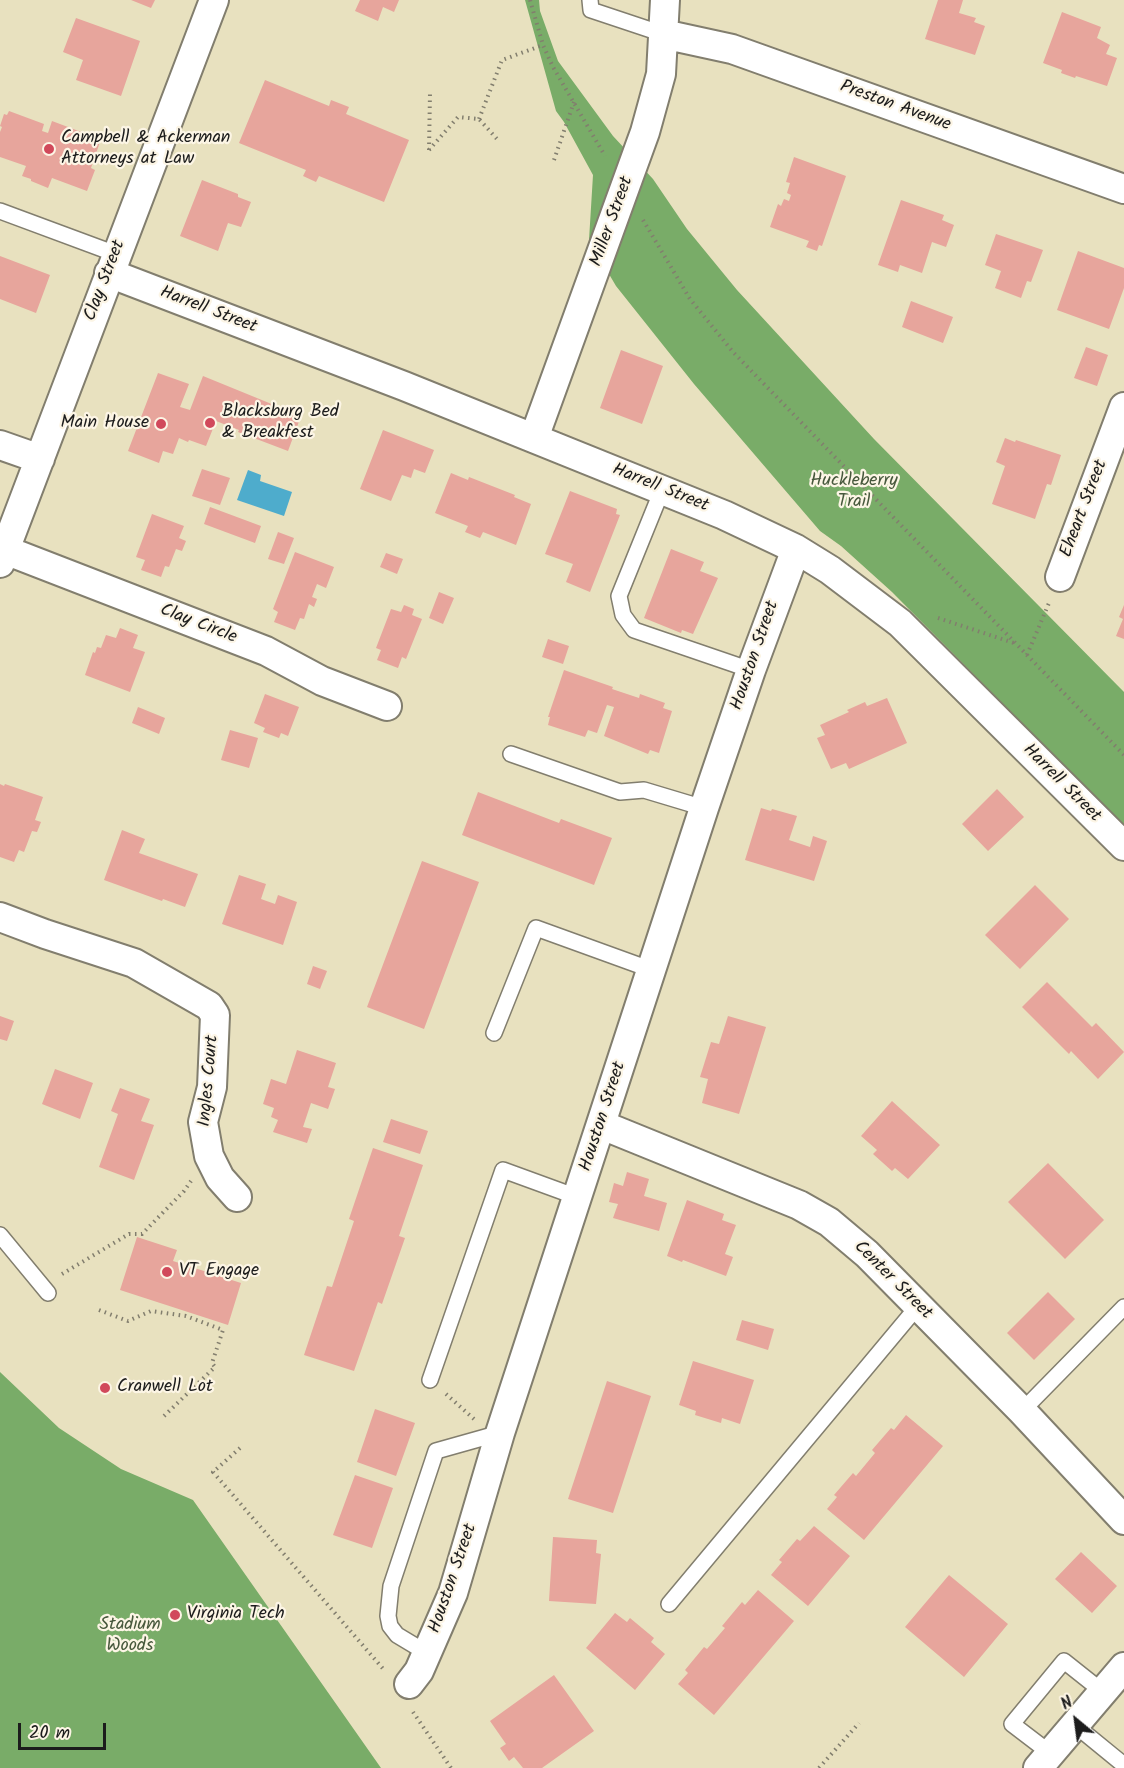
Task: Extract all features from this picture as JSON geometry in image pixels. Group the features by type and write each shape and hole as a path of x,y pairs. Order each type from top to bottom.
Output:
{"street":[{"name":"Clay Street","path":"2,556 214,0"},
{"name":"Miller Street","path":"534,438 645,132 661,74 665,0"},
{"name":"Preston Avenue","path":"663,34 732,49 1124,189"},
{"name":"Harrell Street","path":"113,263 404,386 724,515 796,549 830,570 900,623 1124,846"},
{"name":"Eheart Street","path":"1060,577 1124,408"},
{"path":"0,445 40,459"},
{"name":"Houston Street","path":"401,1687 419,1671 453,1593 500,1433 704,808 751,670 796,549"},
{"name":"Clay Circle","path":"2,556 266,651 322,681 387,706"},
{"name":"Ingles Court","path":"0,917 134,963 209,1006 215,1015 212,1087 203,1122 209,1156 220,1178 237,1197"},
{"name":"Center Street","path":"602,1125 765,1190 822,1219 845,1234 1022,1411 1124,1520"},
{"path":"1048,1763 1075,1725 1124,1666"}],"lane":[{"path":"590,0 591,10 663,34"},
{"path":"0,211 113,263"},
{"path":"662,490 619,596 623,615 634,630 751,670"},
{"path":"511,754 620,792 645,790 704,808"},
{"path":"494,1033 536,928 652,970"},
{"path":"430,1380 503,1170 577,1197"},
{"path":"0,1235 48,1293"},
{"path":"669,1604 918,1306"},
{"path":"1022,1411 1124,1307"},
{"path":"427,1653 397,1635 390,1626 388,1616 391,1586 436,1451 500,1433"},
{"path":"1048,1763 1012,1724 1064,1661 1103,1692"},
{"path":"1075,1725 1124,1765"}],"path":[{"path":"530,0 543,45 553,67 609,161"},
{"path":"479,118 502,60 543,45"},
{"path":"430,93 429,150 458,117 479,118 497,139"},
{"path":"554,160 574,101"},
{"path":"643,219 690,299 707,322 1124,755"},
{"path":"1027,655 1060,577"},
{"path":"900,623 919,612 1015,643"},
{"path":"60,1276 129,1234 142,1234 184,1191"},
{"path":"99,1310 128,1320 151,1311 186,1316 223,1330 212,1363 215,1366 163,1418"},
{"path":"240,1448 213,1472 401,1687 452,1768"},
{"path":"819,1768 859,1723"}],"green space":[{"name":"Huckleberry Trail","path":"525,0 539,0 540,11 558,61 613,136 653,179 687,229 737,290 874,439 1124,692 1124,826 892,592 841,546 820,531 694,384 616,286 589,240 593,175 556,111"},
{"name":"Stadium Woods","path":"0,1372 59,1428 121,1469 193,1500 381,1768 0,1768"}],"water":[{"path":"248,470 261,475 260,481 292,492 284,516 237,500"}],"building":[{"path":"131,0 155,0 151,8"},
{"path":"360,0 399,0 394,12 383,7 378,21 355,11"},
{"path":"938,0 963,0 959,13 976,18 974,22 985,26 975,55 925,39"},
{"path":"1062,12 1101,27 1097,38 1110,45 1106,54 1117,58 1107,86 1061,73 1062,70 1043,63"},
{"path":"76,18 140,41 121,96 76,80 83,60 63,52"},
{"path":"265,80 329,106 331,100 349,107 346,114 409,140 384,202 319,176 316,182 303,176 306,170 239,143"},
{"name":"Campbell & Ackerman Attorneys at Law","path":"9,111 44,124 42,131 48,133 52,121 92,136 91,139 100,142 91,168 95,170 87,191 52,178 48,188 22,176 26,166 0,157 2,127 0,126 4,114 7,115"},
{"path":"794,157 846,176 822,246 819,245 817,251 806,247 809,241 770,227 778,204 781,206 784,199 789,201 791,195 787,193 790,183 786,182"},
{"path":"202,180 238,194 238,197 251,202 241,227 228,223 218,251 180,236"},
{"path":"901,200 944,215 942,220 954,225 946,247 932,242 922,273 900,265 898,272 878,265"},
{"path":"996,234 1043,250 1031,282 1027,281 1021,298 995,288 1001,271 985,265"},
{"path":"1078,251 1124,268 1124,288 1109,329 1057,310"},
{"path":"0,256 50,275 36,313 0,299"},
{"path":"911,301 953,317 943,343 902,327"},
{"path":"1086,347 1108,355 1097,386 1074,378"},
{"path":"621,350 663,366 642,424 600,408"},
{"path":"158,373 189,384 180,407 190,410 203,376 301,416 288,451 216,421 206,446 179,438 173,454 163,451 159,463 128,451"},
{"path":"383,430 434,450 425,473 414,469 411,478 402,475 391,501 360,489"},
{"path":"1005,438 1061,455 1051,485 1047,484 1035,519 992,504 1005,466 996,462"},
{"path":"202,469 230,478 220,505 192,496"},
{"path":"451,473 468,480 469,477 515,495 514,497 531,504 516,545 483,532 480,538 465,532 468,526 435,513"},
{"path":"570,491 617,509 616,514 620,515 590,592 566,582 573,564 545,554"},
{"path":"210,507 261,526 255,543 204,524"},
{"path":"152,514 184,526 179,538 186,541 182,551 176,549 169,567 165,566 161,577 141,570 145,560 136,557"},
{"path":"278,532 294,538 284,564 268,559"},
{"path":"671,549 704,562 700,571 718,578 693,634 682,630 681,633 644,618"},
{"path":"295,552 334,567 326,588 317,584 312,597 317,599 314,607 309,604 304,619 300,618 295,630 274,622 278,612 273,609"},
{"path":"386,553 403,559 397,574 380,567"},
{"path":"439,592 454,598 443,624 429,618"},
{"path":"404,605 414,609 412,615 422,619 406,659 402,657 398,668 377,660 381,650 376,648 391,609 401,612"},
{"path":"1124,605 1124,639 1116,636 1123,619 1119,617"},
{"path":"120,628 138,635 133,648 145,652 130,692 85,675 93,652 95,653 97,647 101,648 106,635 116,638"},
{"path":"548,639 569,646 563,664 542,657"},
{"path":"564,670 639,698 640,694 665,703 663,708 672,711 659,753 650,750 648,754 604,736 614,707 607,705 597,733 588,730 585,737 548,725 550,717 548,717"},
{"path":"265,694 299,707 288,736 281,733 279,738 263,732 265,728 254,723"},
{"path":"887,698 907,743 849,769 846,763 831,769 817,738 825,735 820,725 865,702 867,706"},
{"path":"138,707 165,718 159,734 132,723"},
{"path":"230,730 258,738 249,768 221,760"},
{"path":"0,784 43,797 35,820 41,822 37,832 32,831 24,852 19,850 14,862 0,857"},
{"path":"997,789 1024,817 988,851 962,824"},
{"path":"478,792 559,823 561,819 612,838 594,885 462,835"},
{"path":"761,808 797,816 789,840 810,847 813,836 827,841 814,881 745,860"},
{"path":"122,830 145,839 139,853 198,874 185,907 104,880"},
{"path":"422,861 479,882 424,1029 367,1007"},
{"path":"239,875 266,884 261,899 275,904 278,895 297,902 283,945 222,924"},
{"path":"1035,885 1069,919 1020,969 985,935"},
{"path":"313,966 327,971 320,989 307,984"},
{"path":"1047,982 1092,1027 1096,1023 1124,1052 1098,1079 1022,1007"},
{"path":"0,1016 14,1021 7,1041 0,1039"},
{"path":"728,1016 766,1027 739,1114 702,1103 708,1079 700,1077 711,1042 719,1044"},
{"path":"297,1050 336,1063 328,1087 335,1089 328,1109 311,1103 303,1127 312,1129 307,1143 273,1132 278,1120 271,1117 274,1108 263,1104 271,1079 286,1084"},
{"path":"55,1069 93,1083 80,1119 42,1104"},
{"path":"120,1088 150,1099 141,1121 154,1125 134,1180 99,1167 118,1114 111,1111"},
{"path":"892,1101 940,1145 908,1179 895,1168 892,1171 873,1154 877,1150 861,1136"},
{"path":"391,1119 428,1131 420,1154 383,1142"},
{"path":"373,1148 423,1165 399,1236 405,1238 382,1304 378,1302 354,1371 304,1355 327,1286 332,1287 354,1221 349,1219"},
{"path":"1048,1163 1104,1220 1065,1259 1008,1202"},
{"path":"627,1172 649,1179 644,1196 667,1203 659,1231 613,1218 618,1204 609,1202 614,1183 623,1186"},
{"path":"687,1200 724,1214 722,1220 736,1225 725,1254 733,1257 726,1276 667,1256"},
{"name":"VT Engage","path":"137,1237 177,1250 173,1261 241,1283 228,1325 120,1290"},
{"path":"1048,1292 1075,1319 1034,1360 1007,1333"},
{"path":"742,1320 774,1329 768,1350 736,1340"},
{"path":"693,1361 754,1380 740,1424 722,1418 721,1423 695,1415 696,1411 679,1405"},
{"path":"607,1381 651,1396 613,1513 568,1499"},
{"path":"375,1409 415,1423 396,1476 357,1462"},
{"path":"906,1415 943,1446 864,1540 827,1509 837,1497 834,1495 853,1473 856,1476 875,1453 872,1450 891,1428 894,1430"},
{"path":"355,1475 393,1488 372,1548 333,1535"},
{"path":"814,1526 850,1556 808,1606 771,1575 782,1562 779,1560 797,1539 800,1541"},
{"path":"553,1537 597,1540 596,1553 601,1554 596,1604 549,1601"},
{"path":"1081,1552 1117,1586 1092,1613 1055,1579"},
{"path":"949,1575 1008,1624 964,1677 905,1627"},
{"path":"758,1590 794,1621 714,1715 678,1684 688,1673 685,1670 704,1647 707,1649 725,1628 722,1626 742,1602 745,1605"},
{"path":"615,1613 627,1622 630,1618 654,1638 651,1642 665,1654 635,1690 586,1648"},
{"path":"554,1675 594,1731 542,1768 523,1768 514,1757 509,1761 500,1748 506,1744 490,1721"}],"place":[{"name":"Campbell & Ackerman Attorneys at Law","path":"49,149"},
{"name":"Blacksburg Bed & Breakfest","path":"210,423"},
{"name":"Main House","path":"161,424"},
{"name":"VT Engage","path":"167,1272"},
{"name":"Cranwell Lot","path":"105,1388"},
{"name":"Virginia Tech","path":"175,1615"}]}
